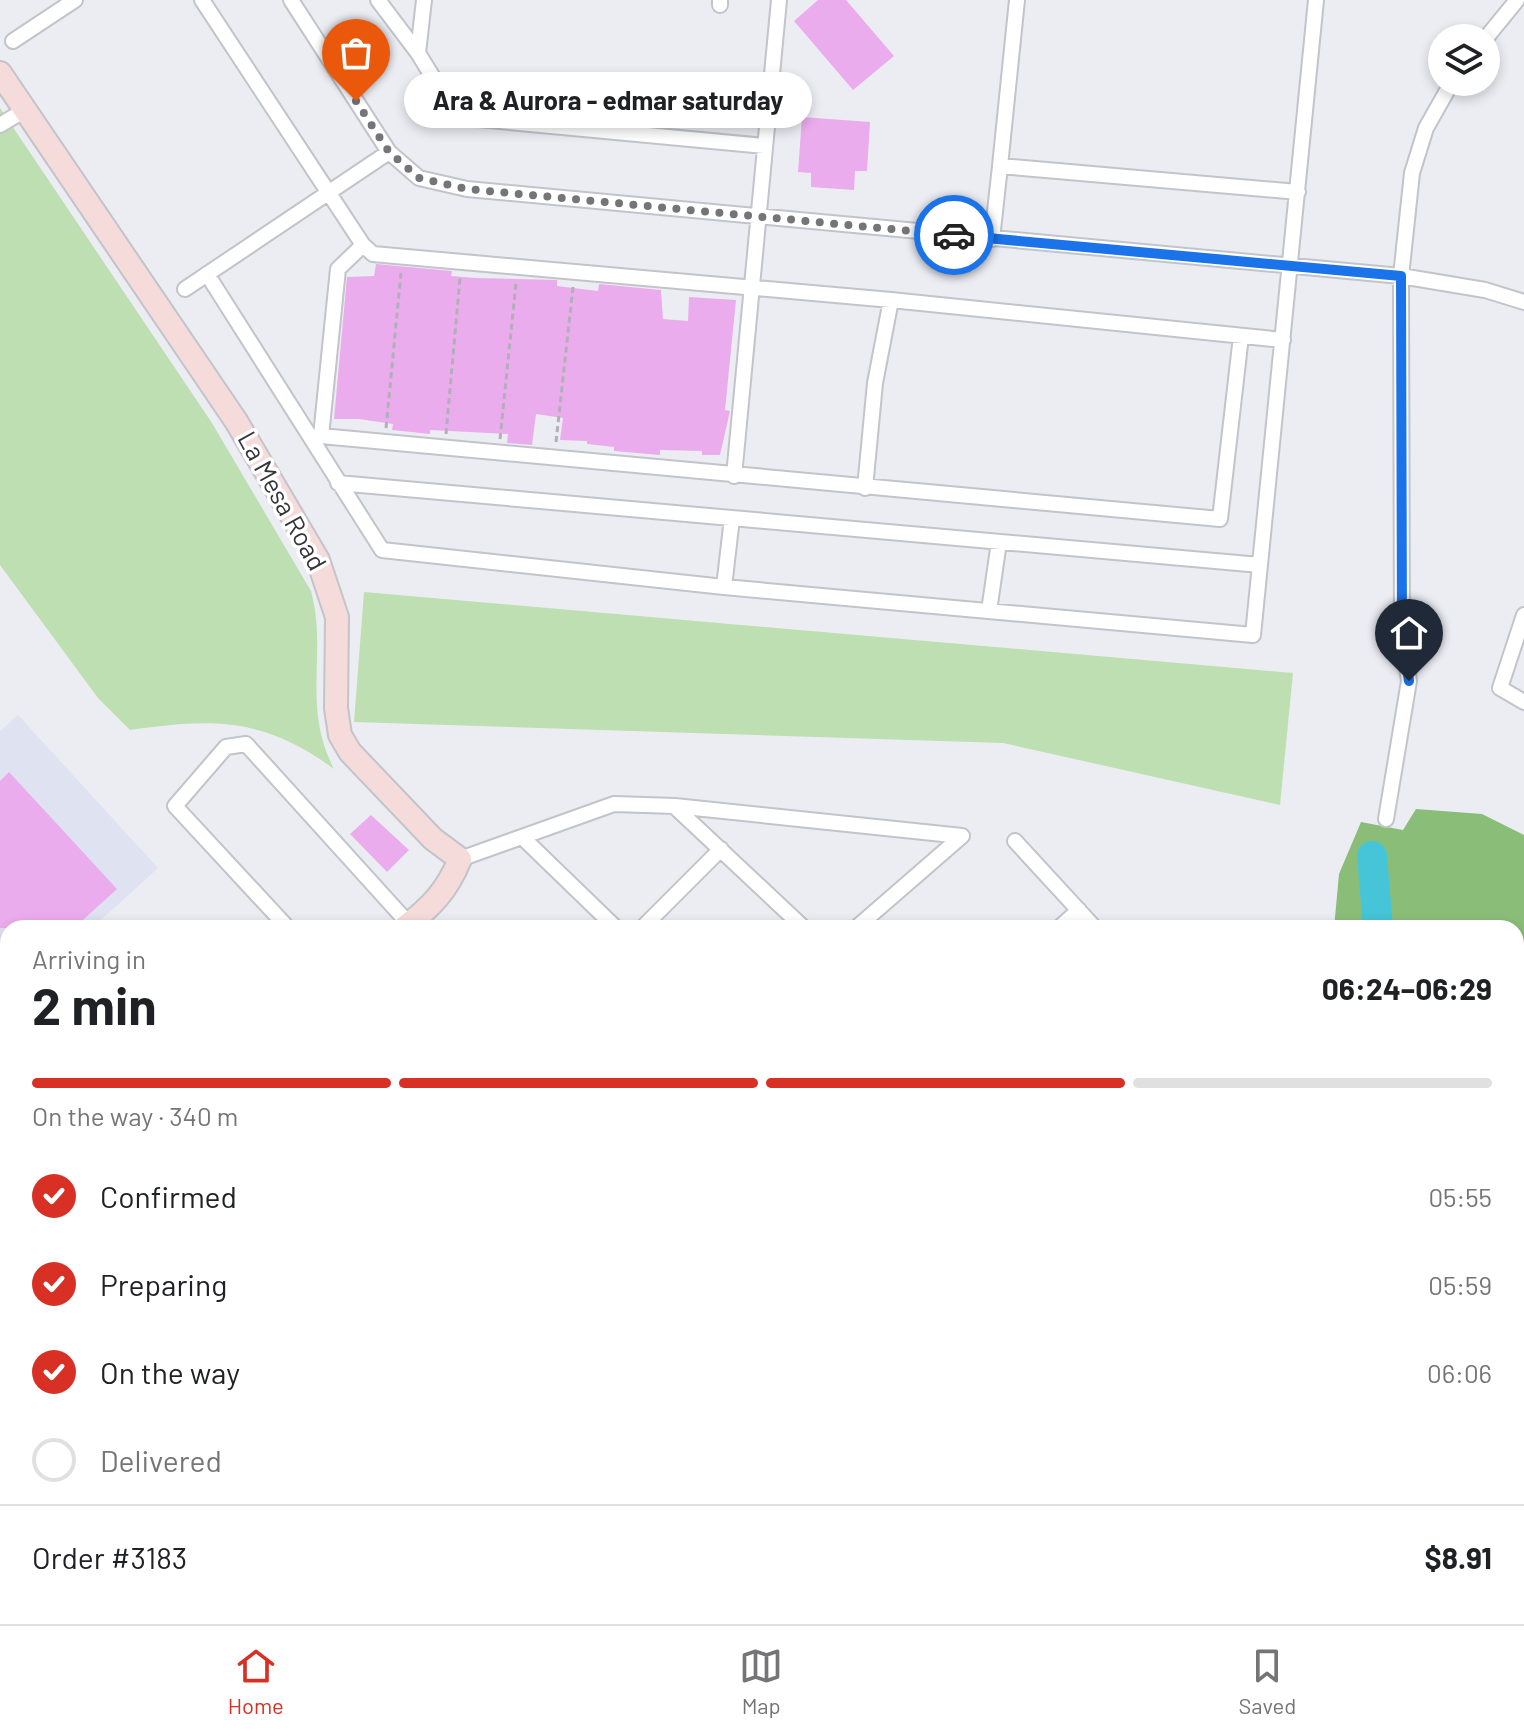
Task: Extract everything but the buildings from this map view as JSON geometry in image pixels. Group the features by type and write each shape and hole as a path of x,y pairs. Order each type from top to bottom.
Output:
{"street":[{"path":"13,41 75,0"},
{"path":"202,0 363,245 373,254 891,300 1283,340"},
{"path":"291,0 389,152 419,178 467,189 1401,276 1485,290 1524,302"},
{"path":"378,0 418,53 448,102 467,118 765,146"},
{"path":"418,53 424,0"},
{"path":"734,476 779,0"},
{"path":"992,239 1017,0"},
{"path":"207,274 382,550 724,587 1253,635 1316,0"},
{"path":"1497,24 1517,0"},
{"name":"La Mesa Road","path":"0,73 236,421 318,560 337,617 336,708 340,735 350,752 433,839 460,859"},
{"path":"1386,819 1409,681 1402,634 1401,276 1412,173 1426,128 1444,96"},
{"path":"0,125 25,110"},
{"path":"185,289 389,152"},
{"path":"1000,166 1298,192"},
{"path":"363,245 338,269 321,436 1220,519 1241,336"},
{"path":"865,488 875,383 891,300"},
{"path":"338,483 1260,565"},
{"path":"724,587 732,518"},
{"path":"989,611 999,542"},
{"path":"1524,615 1500,688 1524,702"},
{"path":"281,920 175,806 226,747 246,744 402,920"},
{"path":"414,920 438,901 449,887 460,859 614,804 675,806 962,836 865,920"},
{"path":"675,806 796,920"},
{"path":"522,837 608,920"},
{"path":"1015,841 1088,920"},
{"path":"650,920 721,849"},
{"path":"1068,920 1079,910"}],"path":[{"path":"384,442 403,257"},
{"path":"445,448 462,262"},
{"path":"499,453 518,268"},
{"path":"554,458 575,273"}],"shaded area":[{"path":"18,715 158,868 101,920 0,920 0,731"}],"green space":[{"path":"0,108 212,423 311,591 316,614 319,723 334,769 284,739 237,726 213,723 130,730 98,698 0,565"},
{"path":"364,592 1293,673 1280,805 1003,743 354,722"},
{"path":"1416,809 1482,814 1524,835 1524,920 1335,920 1339,874 1361,822 1403,830"}],"waterway":[{"path":"1372,856 1377,920"}],"way so far":[{"path":"356,101 389,152 419,178 467,189 954,235"}],"place":[{"name":"Ara & Aurora - edmar saturday","path":"356,101"}],"route":[{"path":"954,235 1401,276 1402,634 1409,681"}]}
